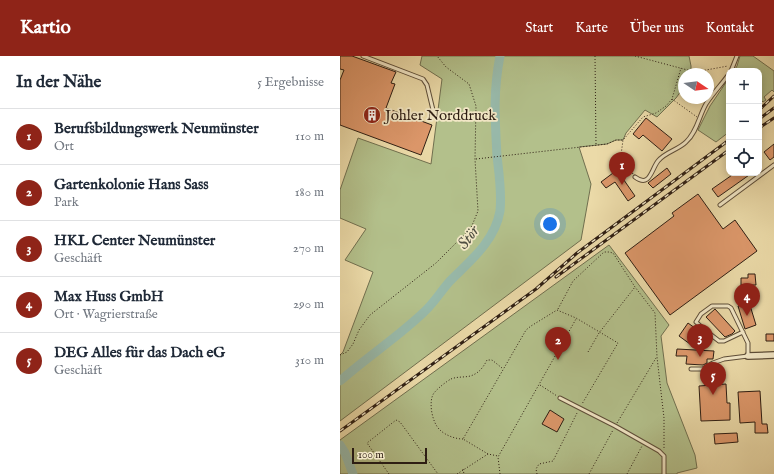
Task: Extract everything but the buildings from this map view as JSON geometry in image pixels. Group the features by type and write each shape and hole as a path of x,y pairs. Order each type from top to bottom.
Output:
{"street":[{"path":"748,356 774,355"}],"lane":[{"path":"363,56 423,79 427,85 433,110"},
{"path":"733,68 736,56"},
{"path":"635,177 647,180 657,162 662,157 686,143 707,103 726,78"},
{"path":"720,205 774,165"},
{"path":"691,368 703,369 724,359 748,356 748,342 743,332 731,308 728,306 712,306 701,314 696,322 706,332 719,342 743,332"},
{"path":"560,398 645,442 664,456 664,474"}],"path":[{"path":"340,355 347,352 359,330 370,316 436,263 471,228 478,211 475,159 476,106 469,84 446,67 437,56"},
{"path":"595,56 596,145"},
{"path":"635,56 681,68"},
{"path":"714,70 735,64"},
{"path":"635,177 621,155 623,140 643,117 656,113 666,106 672,99 678,78"},
{"path":"672,99 699,118"},
{"path":"475,159 607,144 616,140 623,140"},
{"path":"463,439 526,330 557,310 573,281 604,252 609,252 613,253 655,313 656,357 664,418 664,456"},
{"path":"588,352 599,333 636,287"},
{"path":"557,310 576,318 618,344"},
{"path":"500,474 498,456 576,318"},
{"path":"589,474 615,426 656,357"},
{"path":"498,456 488,454 463,439 447,435 440,430 435,423 432,412 432,400 434,393 452,379 472,376 482,369 488,360 492,360 504,369"},
{"path":"539,384 560,398"},
{"path":"389,474 367,443 396,420 400,422 438,474"},
{"path":"627,474 645,442"},
{"path":"457,474 488,454"},
{"path":"464,469 464,474"}],"green space":[{"path":"422,56 689,56 691,68 678,68 678,95 657,117 645,110 626,133 623,140 616,140 607,144 579,147 591,184 581,240 340,421 340,355 343,352 373,272 345,260 366,229 340,218 340,190 358,138 431,164 442,79 420,65"},
{"path":"740,56 753,56 774,71 774,92 772,90 764,97 766,100 763,102 762,68 736,68"},
{"path":"726,82 726,134 716,142 698,130 710,106 714,104 714,100"},
{"path":"609,245 669,325 661,336 667,383 695,455 697,468 677,474 340,474 340,440"}],"waterway":[{"name":"Stör","path":"340,381 404,330 428,308 450,281 481,250 493,232 501,204 496,143 495,106 496,81 500,56"},
{"name":"Stör","path":"340,445 345,453 353,474"}],"railway":[{"path":"762,107 774,96"},
{"path":"762,117 774,108"},
{"path":"762,126 774,118"},
{"path":"340,431 536,289 577,253 726,142"},
{"path":"556,277 726,152"}],"place":[{"name":"Johler Norddruck","path":"372,115"},
{"name":"Berufsbildungswerk Neumünster","path":"622,185"},
{"name":"Max Huss GmbH","path":"747,316"},
{"name":"HKL Center Neumünster","path":"700,357"},
{"name":"Gartenkolonie Hans Sass","path":"558,360"},
{"name":"DEG Alles für das Dach eG","path":"713,395"}]}
